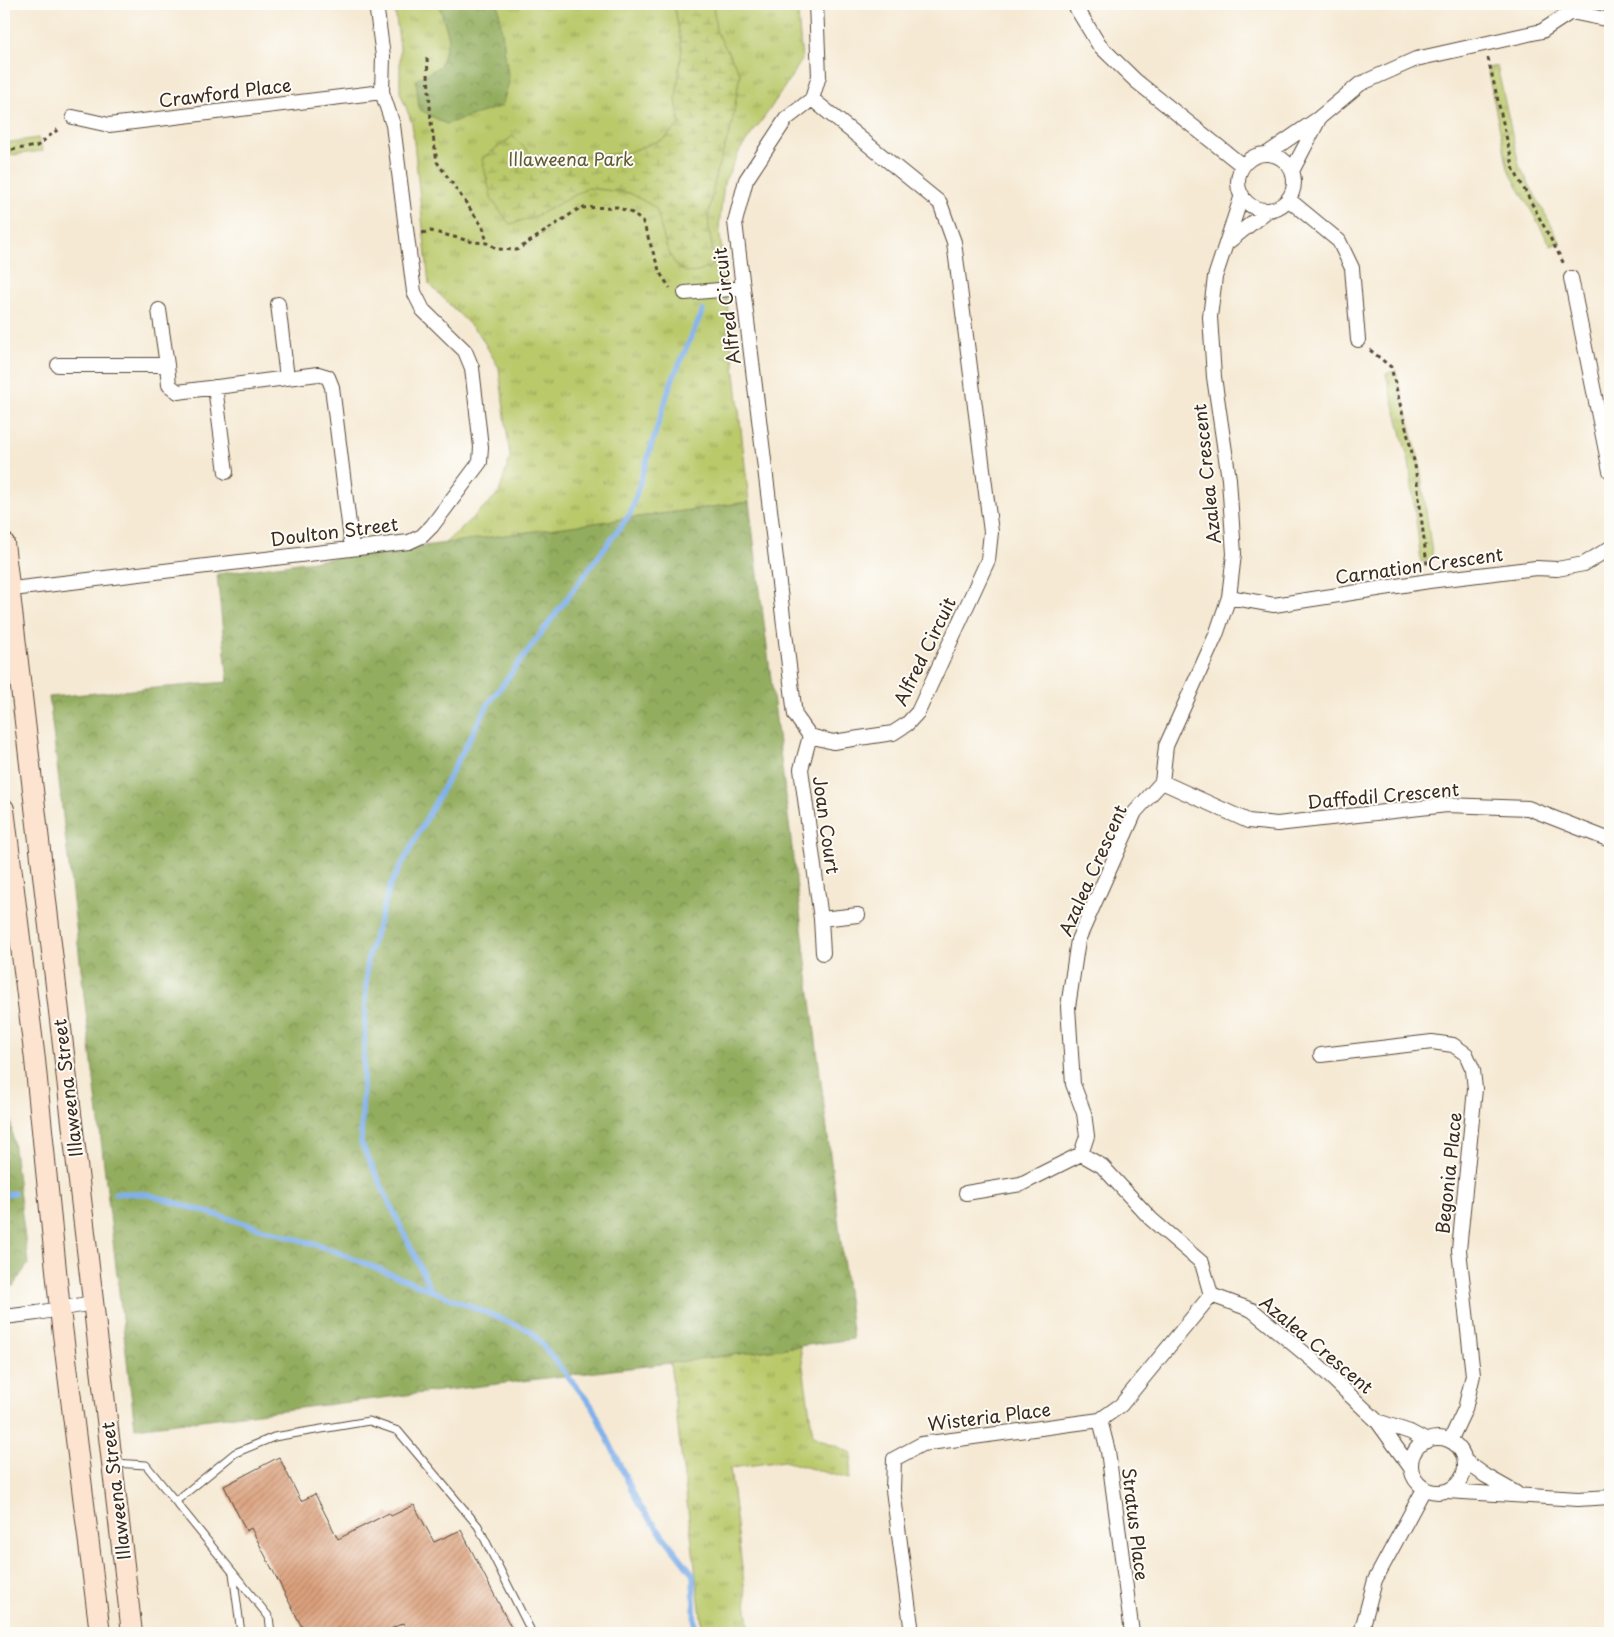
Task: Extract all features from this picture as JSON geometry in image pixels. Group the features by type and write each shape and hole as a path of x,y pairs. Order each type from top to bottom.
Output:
{"main road":[{"name":"Illaweena Street","path":"4,543 7,589 132,1633"},
{"name":"Illaweena Street","path":"4,809 35,1060 60,1310 100,1633"},
{"path":"82,1484 111,1463"}],"street":[{"name":"Doulton Street","path":"7,589 409,542 422,536 432,526 480,462 482,447 472,368 465,350 423,310 414,292 393,125 382,92 383,56 376,4"},
{"path":"812,99 820,76 816,4"},
{"path":"1074,4 1099,45 1136,81 1243,166"},
{"path":"1268,210 1252,206 1242,194 1238,180 1243,166 1254,156 1268,153 1319,118 1360,84 1416,59 1542,31 1570,8 1610,20"},
{"name":"Crawford Place","path":"73,117 109,125 382,92"},
{"name":"Alfred Circuit","path":"812,99 940,203 954,242 991,532 988,560 918,712 908,724 893,733 832,742 810,736 795,715 742,288 736,222 746,180 786,118 812,99"},
{"path":"1292,171 1319,118"},
{"path":"1226,244 1268,210 1288,199 1294,186 1292,171 1283,159 1268,153"},
{"name":"Azalea Crescent","path":"1081,1154 1087,1136 1084,1113 1074,1084 1068,1007 1078,940 1135,812 1162,782 1166,746 1216,635 1229,597 1234,554 1233,535 1229,479 1214,377 1210,317 1214,278 1242,194"},
{"path":"1288,199 1339,241 1352,268 1358,340"},
{"path":"1571,278 1610,471"},
{"path":"678,292 742,288"},
{"path":"278,304 287,378"},
{"path":"159,310 169,385 178,392 318,374 328,377 332,387 352,548"},
{"path":"58,365 166,364"},
{"path":"215,387 226,472"},
{"name":"Carnation Crescent","path":"1229,597 1274,605 1429,581 1536,568 1557,569 1584,564 1610,548"},
{"name":"Joan Court","path":"810,736 801,769 821,919 823,953"},
{"name":"Daffodil Crescent","path":"1162,782 1248,821 1277,824 1447,805 1528,808 1610,840"},
{"path":"821,919 858,915"},
{"name":"Begonia Place","path":"1322,1054 1432,1042 1453,1045 1466,1054 1473,1070 1475,1089 1459,1250 1473,1375 1465,1410 1450,1440"},
{"path":"966,1193 1021,1184 1081,1154 1102,1166 1151,1219 1202,1263 1211,1295"},
{"name":"Azalea Crescent","path":"1211,1295 1252,1310 1315,1362 1378,1421 1411,1468"},
{"name":"Wisteria Place","path":"912,1633 893,1490 894,1459 922,1444 1100,1420 1121,1405 1211,1295"},
{"path":"4,1316 60,1310 92,1303"},
{"name":"Stratus Place","path":"1100,1420 1108,1451 1132,1633"},
{"name":"Azalea Crescent","path":"1378,1421 1410,1432 1426,1441"},
{"path":"1434,1438 1450,1440 1463,1452 1465,1461 1464,1476 1454,1488 1440,1493 1424,1489 1418,1483 1411,1468 1415,1452 1426,1441 1434,1438"},
{"path":"1465,1461 1486,1476 1519,1495"},
{"path":"1361,1633 1375,1580 1424,1489"},
{"path":"1447,1491 1578,1499 1610,1497"}],"lane":[{"path":"176,1501 235,1453 274,1436 369,1421 398,1431 478,1526 532,1633"},
{"path":"111,1463 146,1465 269,1616 271,1633"},
{"path":"233,1572 241,1633"}],"path":[{"path":"1485,45 1514,170 1571,278"},
{"path":"427,58 430,122 437,162 482,227 487,244"},
{"path":"4,150 37,146 55,134 73,117"},
{"path":"406,235 431,231 487,244 498,249 518,250 580,208 617,207 632,212 643,222 660,273 678,292"},
{"path":"1358,340 1391,367 1415,465 1429,581"}],"green space":[{"name":"Illaweena Park","path":"394,4 797,4 802,60 768,112 740,150 724,183 719,227 749,502 444,544 499,493 510,457 499,368 480,335 429,284 412,123 400,92 400,47"},
{"path":"439,4 498,4 509,82 502,106 446,124 419,109 416,80 440,66 449,38"},
{"path":"674,4 713,4 716,31 740,73 732,125 716,173 708,219 714,264 699,271 688,272 679,267 667,247 656,208 630,193 588,188 534,217 510,224 492,200 482,159 513,136 536,160 626,153 664,139 680,124 676,100 682,48"},
{"path":"1497,66 1519,165 1560,242 1551,246 1508,169 1487,68"},
{"path":"38,138 43,151 4,156 4,143"},
{"path":"1396,370 1419,461 1433,560 1421,562 1409,462 1386,374"},
{"path":"749,502 853,1339 135,1428 49,697 228,682 217,574"},
{"path":"4,1066 28,1264 13,1286 4,1289"},
{"path":"800,1346 813,1436 852,1453 849,1479 784,1461 730,1468 750,1633 703,1633 670,1363"}],"building":[{"path":"279,1457 301,1501 315,1494 338,1539 389,1513 391,1516 414,1505 434,1542 461,1530 514,1633 409,1633 403,1623 383,1633 305,1633 251,1528 246,1531 224,1486"}],"waterway":[{"path":"431,1290 361,1143 367,961 391,884 489,703 630,514 671,383 703,310"},
{"path":"4,1195 14,1193"},
{"path":"115,1193 146,1194 327,1248 531,1331 592,1406 639,1505 693,1574 695,1633"}]}
